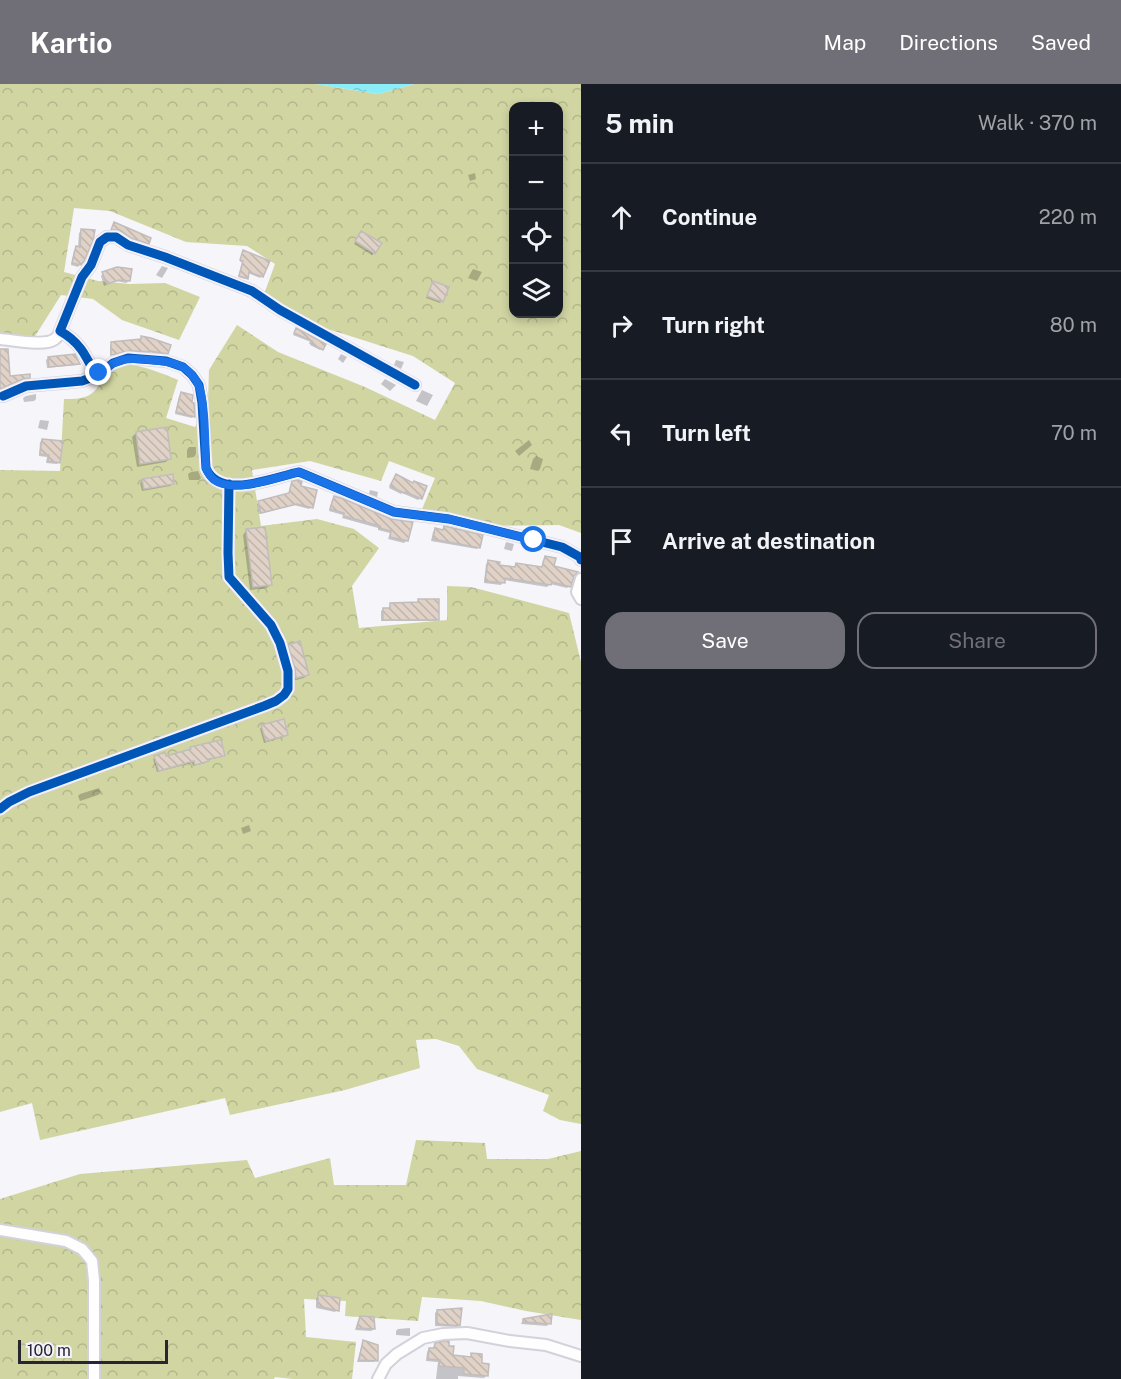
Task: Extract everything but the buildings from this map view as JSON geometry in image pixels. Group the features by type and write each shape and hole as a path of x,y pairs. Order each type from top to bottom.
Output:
{"street":[{"path":"0,339 41,343 55,339 100,242 107,237 116,237 128,245 252,291 280,310 415,385"},
{"path":"60,331 71,337 84,351 96,376"},
{"path":"3,396 26,386 82,381 96,376 113,363 128,358 166,361 183,367 199,385 206,468 215,481 247,485 299,472 394,512 449,519 562,547 581,560"},
{"path":"0,809 28,792 264,706 284,695 288,689 288,671 278,637 230,577 229,484"},
{"path":"581,579 578,592 581,599"},
{"path":"0,1230 66,1241 82,1249 92,1261 94,1379"},
{"path":"378,1379 386,1364 397,1354 423,1338 443,1334 467,1333 546,1345 581,1356"}],"green space":[{"path":"0,84 316,84 378,94 414,84 581,84 581,533 559,525 478,526 420,514 435,478 389,461 381,481 310,461 252,470 261,526 317,519 354,529 379,548 352,586 359,628 447,620 447,586 471,587 569,613 581,662 581,1124 560,1120 543,1111 549,1095 477,1069 459,1046 436,1039 416,1040 420,1068 345,1090 230,1115 225,1098 40,1140 32,1103 0,1112 0,470 60,471 64,399 82,398 91,394 110,369 119,364 141,367 178,380 166,418 195,427 208,402 209,370 237,325 278,352 365,387 435,420 455,383 413,356 328,329 263,297 275,264 247,246 186,242 110,211 74,208 64,272 98,281 130,284 165,283 200,297 179,340 122,320 93,299 61,295 32,341 0,340"},
{"path":"416,1140 485,1143 487,1159 548,1159 581,1151 581,1320 481,1301 422,1297 418,1321 345,1316 346,1301 304,1299 306,1337 356,1342 352,1379 275,1377 274,1379 0,1379 0,1199 80,1174 247,1160 255,1178 330,1158 334,1185 406,1185"}],"water":[{"path":"316,84 414,84 378,94"}],"cycle path":[{"path":"96,376 78,345 60,331 82,277 91,265 100,242 107,237 116,237 128,245 252,291 280,310 415,385"},
{"path":"3,396 26,386 82,381 96,376 113,363 128,358 166,361 183,367 199,385 206,468 213,478 223,483 235,485 262,482 299,472 394,512 449,519 562,547 580,557 581,560"},
{"path":"0,809 29,792 264,706 284,695 288,689 288,671 280,643 271,625 229,577 229,484"}],"route":[{"path":"99,373 113,363 128,358 166,361 183,367 192,375 199,385 202,403 206,468 215,481 247,485 299,472 394,512 449,519 534,540"}]}
